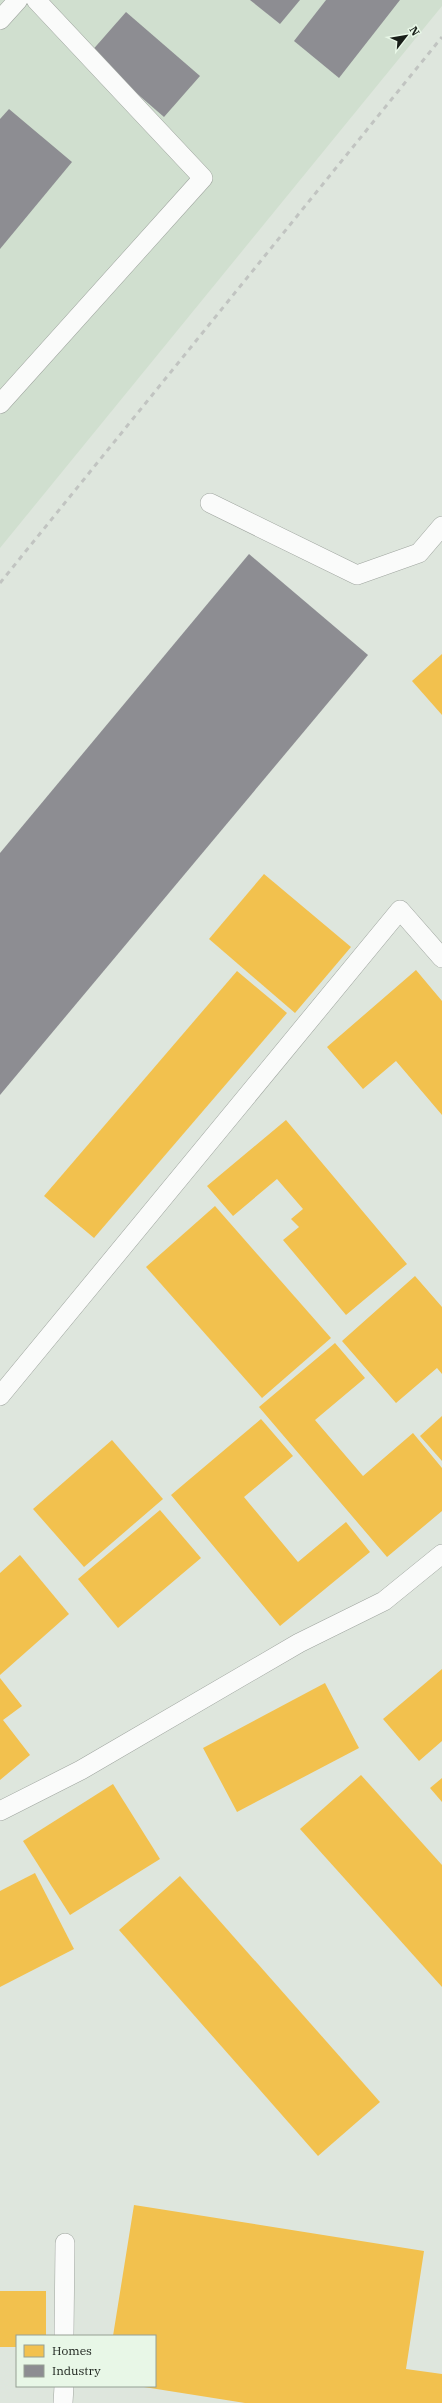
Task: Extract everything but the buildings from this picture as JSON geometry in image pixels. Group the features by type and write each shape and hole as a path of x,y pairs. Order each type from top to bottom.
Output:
{"lane":[{"path":"0,20 18,0"},
{"path":"0,404 203,178 36,0"},
{"path":"210,502 356,575 419,553 442,526"},
{"path":"0,1396 400,910 442,958"},
{"path":"0,1811 80,1770 299,1643 384,1601 442,1554"},
{"path":"64,2335 65,2243"},
{"path":"63,2403 64,2387"}],"shaded area":[{"path":"0,0 442,0 442,6 0,548"}],"railway":[{"path":"0,583 442,37"}]}
